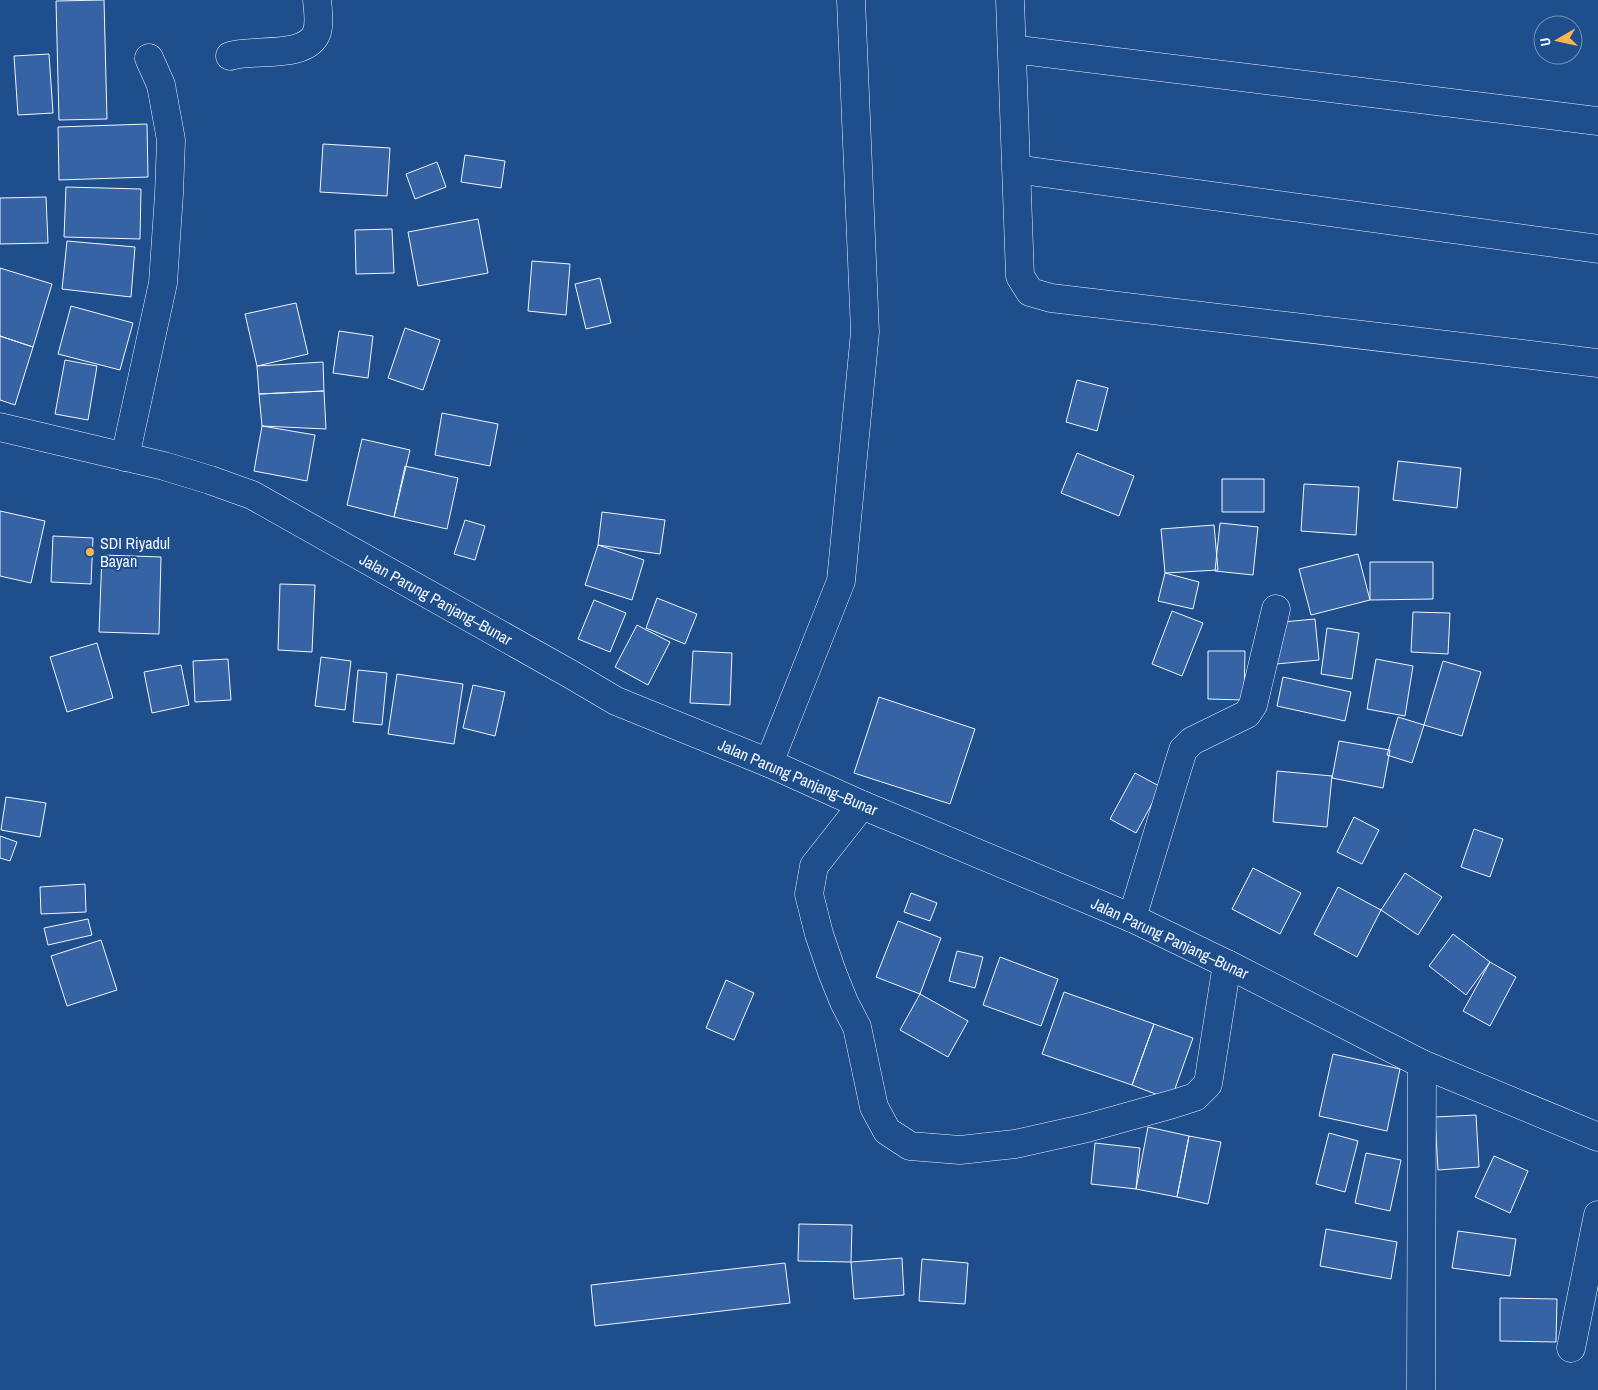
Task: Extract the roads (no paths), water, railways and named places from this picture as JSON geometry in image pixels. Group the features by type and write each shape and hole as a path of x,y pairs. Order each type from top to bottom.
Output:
{"street":[{"path":"230,56 239,53 294,50 309,43 317,32 319,19 317,0"},
{"path":"769,763 841,581 865,332 852,0"},
{"path":"1010,0 1020,276 1030,292 1051,298 1598,363"},
{"path":"1012,49 1598,121"},
{"path":"125,457 164,283 171,140 161,85 148,58"},
{"path":"1016,169 1598,249"},
{"name":"Jalan Parung Panjang–Bunar","path":"0,427 164,466 252,495 572,674 616,701 769,763 862,805 1132,918 1227,964 1422,1064 1598,1137"},
{"path":"1132,918 1183,750 1192,741 1248,714 1253,705 1276,609"},
{"path":"862,805 814,866 809,894 819,934 832,972 844,1002 857,1026 874,1107 887,1132 910,1146 960,1150 1015,1144 1087,1128 1195,1096 1208,1084 1227,964"},
{"path":"1421,1390 1422,1064"},
{"path":"1571,1348 1598,1215"}],"place":[{"name":"SDI Riyadul Bayan","path":"90,552"}]}
